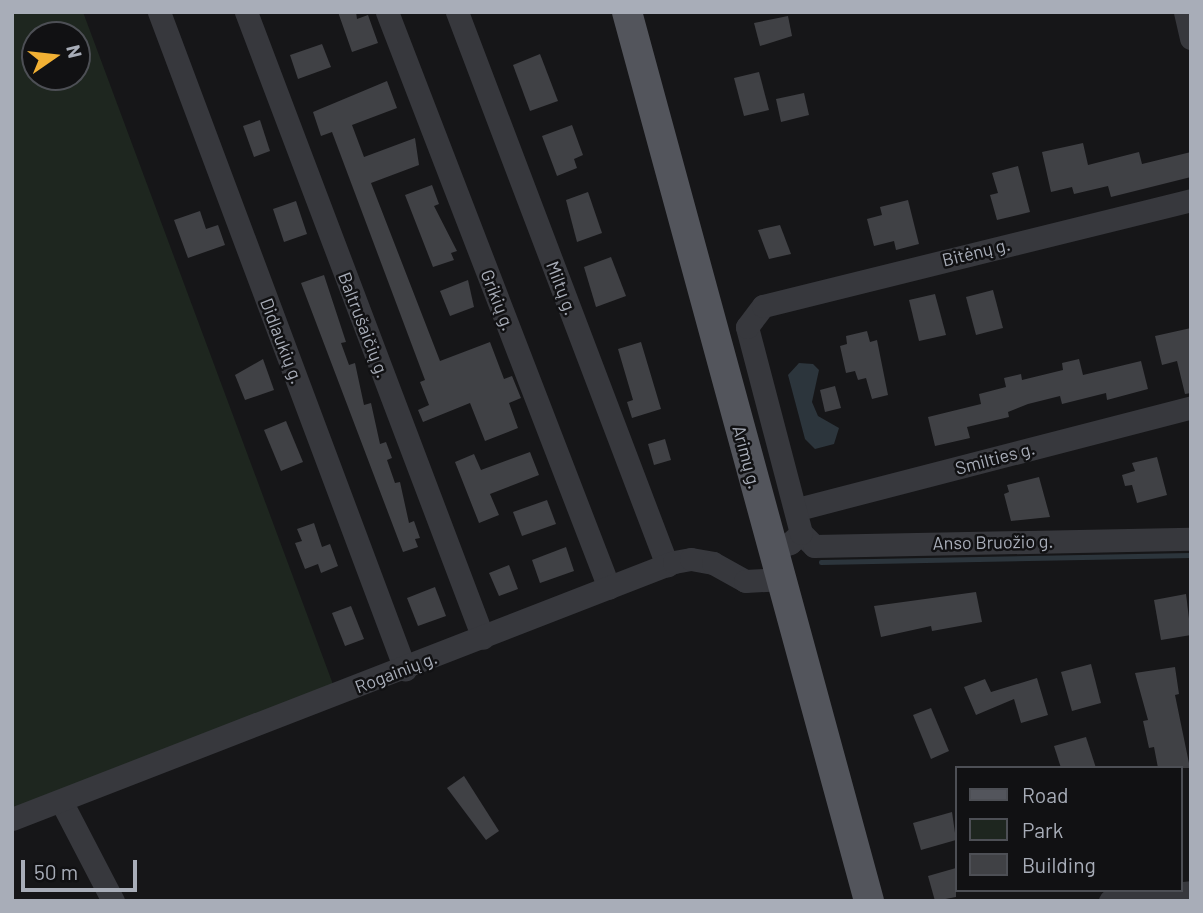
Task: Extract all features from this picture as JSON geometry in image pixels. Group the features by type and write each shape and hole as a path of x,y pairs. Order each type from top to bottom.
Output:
{"main road":[{"name":"Arimų g.","path":"627,12 779,579 869,901"}],"street":[{"name":"Didlaukių g.","path":"159,12 405,669"},
{"name":"Baltrušaičių g.","path":"246,12 483,638"},
{"name":"Grikių g.","path":"387,12 609,588"},
{"name":"Miltų g.","path":"457,12 667,565"},
{"path":"1185,12 1191,38"},
{"name":"Bitėnų g.","path":"798,509 747,327 763,306 1191,200"},
{"name":"Smilties g.","path":"798,509 1191,407"},
{"path":"772,549 801,533 798,509"},
{"name":"Anso Bruožio g.","path":"801,533 814,546 1191,539"},
{"name":"Rogainių g.","path":"12,819 405,669 667,565 691,559 713,563 745,581 779,579"},
{"path":"61,801 113,901"},
{"path":"1110,901 1191,892"}],"green space":[{"path":"12,12 83,12 86,21 21,21 21,91 91,91 91,34 334,687 12,813"}],"shaded area":[{"path":"799,363 813,364 819,370 812,402 818,416 839,428 834,444 815,449 805,439 788,375"}],"building":[{"path":"338,12 356,12 357,19 368,15 378,43 352,52"},
{"path":"788,16 792,36 760,46 754,23"},
{"path":"322,44 331,67 298,79 290,55"},
{"path":"540,54 558,101 530,111 513,65"},
{"path":"759,72 769,110 744,116 734,78"},
{"path":"387,81 397,108 352,125 364,157 415,138 419,165 371,183 440,361 490,342 504,379 512,376 521,398 509,403 518,428 485,441 470,403 423,422 418,410 429,405 420,382 425,380 332,132 321,136 313,112"},
{"path":"804,93 809,115 781,122 776,99"},
{"path":"260,120 270,151 254,157 243,126"},
{"path":"572,125 583,155 574,159 577,168 557,176 542,136"},
{"path":"1083,143 1088,165 1139,152 1142,164 1191,152 1191,177 1111,197 1108,186 1074,194 1072,187 1051,192 1042,152"},
{"path":"1018,166 1030,212 997,220 990,195 998,193 992,173"},
{"path":"432,185 439,204 434,206 457,251 451,253 454,260 433,267 405,195"},
{"path":"588,192 602,233 577,242 566,200"},
{"path":"908,200 919,244 896,250 894,241 874,246 867,219 882,215 880,207"},
{"path":"296,201 307,234 284,242 273,209"},
{"path":"200,211 206,229 218,225 225,245 188,258 174,220"},
{"path":"780,225 791,254 769,259 758,230"},
{"path":"611,257 626,296 596,307 584,267"},
{"path":"324,275 346,342 341,343 349,365 355,363 364,405 371,403 380,444 386,442 392,458 387,460 395,483 400,482 409,523 414,521 420,538 415,539 418,547 403,552 301,283"},
{"path":"468,280 474,307 450,316 440,291"},
{"path":"993,290 1003,328 976,335 966,297"},
{"path":"935,294 946,335 919,341 909,300"},
{"path":"1191,328 1191,393 1185,394 1177,361 1162,365 1155,336"},
{"path":"867,331 870,342 877,340 888,395 872,399 866,378 858,380 855,371 846,373 840,346 847,344 846,336"},
{"path":"641,342 661,409 632,418 627,402 633,400 618,349"},
{"path":"263,359 274,390 245,400 235,375"},
{"path":"1079,359 1083,375 1141,361 1148,389 1107,400 1106,393 1062,404 1060,396 1028,404 1008,412 1009,417 967,427 970,438 935,446 928,417 981,404 979,394 1006,387 1004,378 1021,374 1022,380 1063,370 1062,363"},
{"path":"835,386 841,408 825,412 820,390"},
{"path":"286,421 303,462 281,471 264,430"},
{"path":"665,439 671,460 654,465 648,444"},
{"path":"530,452 539,475 490,494 499,515 479,523 455,462 474,454 481,470"},
{"path":"1157,457 1167,495 1137,503 1132,485 1125,486 1122,475 1135,471 1132,463"},
{"path":"1039,477 1050,517 1011,521 1004,494 1009,492 1007,485"},
{"path":"547,500 556,524 522,536 513,512"},
{"path":"314,523 322,547 330,544 338,566 321,573 318,564 305,569 295,543 302,541 297,529"},
{"path":"566,547 574,571 540,583 532,560"},
{"path":"509,565 518,589 499,596 489,573"},
{"path":"435,587 446,616 418,626 407,598"},
{"path":"976,592 982,622 932,631 931,626 881,637 874,606"},
{"path":"1186,594 1191,635 1161,640 1154,600"},
{"path":"351,606 364,639 345,646 332,613"},
{"path":"1091,664 1101,703 1072,711 1061,672"},
{"path":"1175,667 1179,694 1175,695 1190,768 1158,766 1154,747 1149,748 1143,721 1148,720 1135,673"},
{"path":"1037,678 1048,715 1021,723 1014,699 976,715 964,687 985,679 991,692"},
{"path":"931,708 949,751 931,759 913,715"},
{"path":"1086,737 1095,766 1060,766 1054,746"},
{"path":"464,776 499,831 486,840 447,788"},
{"path":"952,812 954,841 921,850 913,823"},
{"path":"954,869 956,897 935,901 928,876"}],"waterway":[{"path":"821,562 1191,555"}]}
